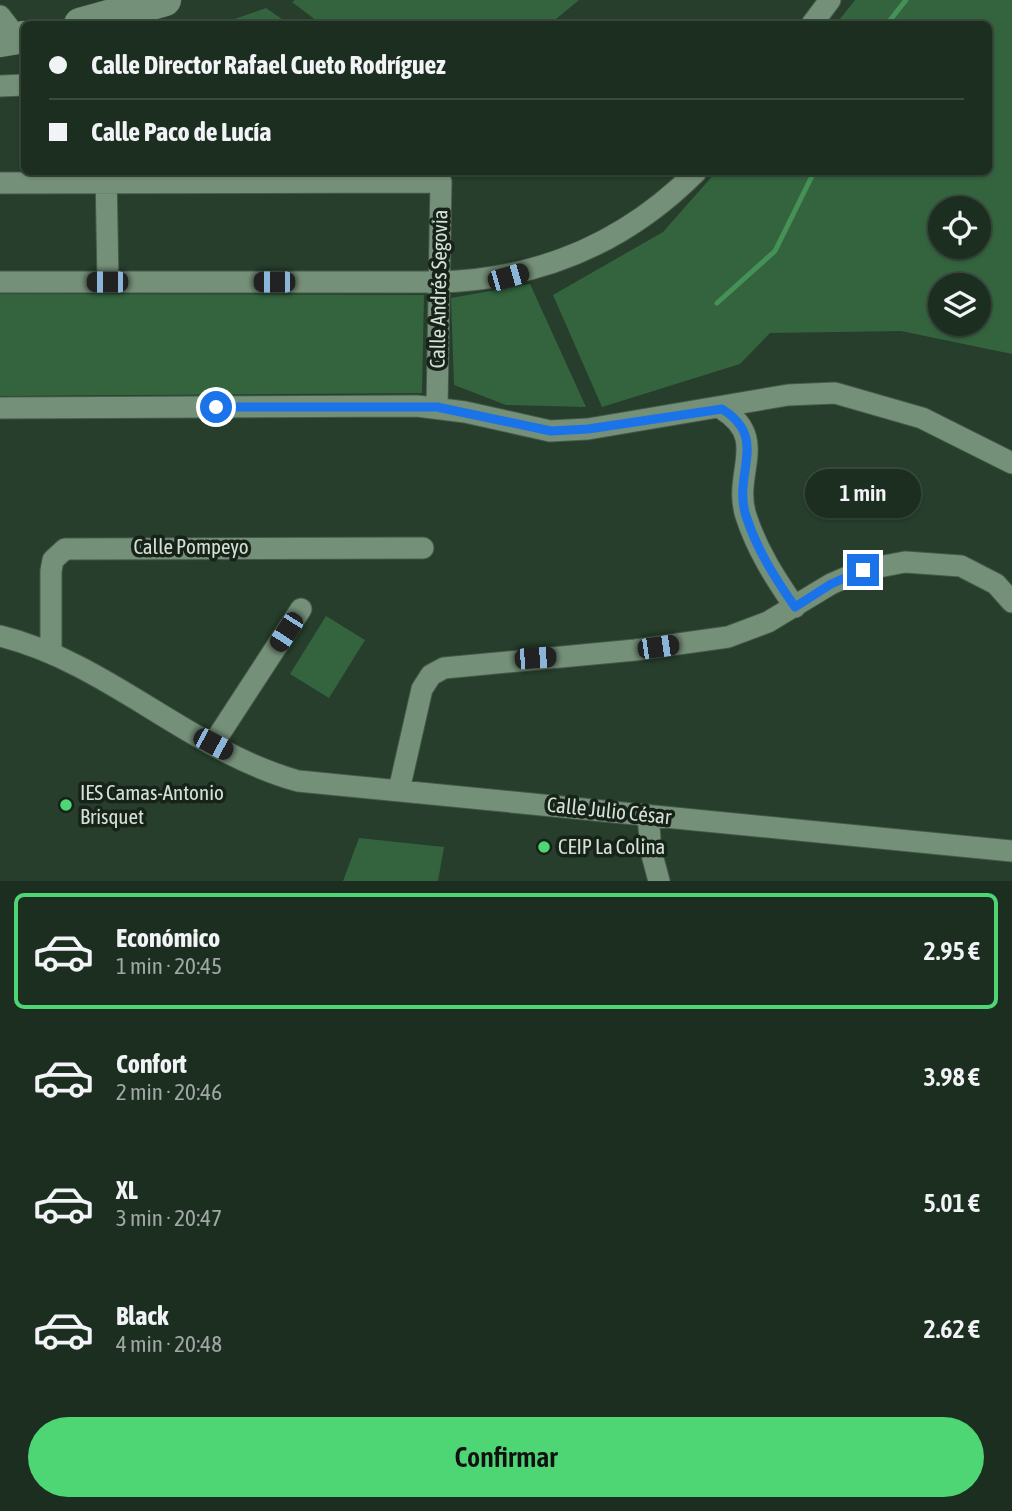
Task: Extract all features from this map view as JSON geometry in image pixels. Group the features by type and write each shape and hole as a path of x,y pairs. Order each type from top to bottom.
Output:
{"main road":[{"path":"91,21 165,0"}],"street":[{"path":"814,21 830,0"},
{"path":"0,86 21,85"},
{"path":"0,282 440,282 508,277 592,248 628,229 665,202 693,175"},
{"path":"106,177 107,282"},
{"path":"0,183 106,177 439,177"},
{"name":"Calle Andrés Segovia","path":"437,407 439,177"},
{"path":"0,408 437,407 551,431 588,429 722,409 789,395 835,393 922,418 1012,463"},
{"path":"722,409 742,423 747,434 743,488 745,513 765,562 795,607"},
{"name":"Calle Pompeyo","path":"51,651 51,571 53,560 65,549 424,548"},
{"path":"400,790 422,689 431,675 444,667 635,650 729,637 795,607 831,584 863,570 905,562 961,566 996,584 1012,602"},
{"path":"213,744 301,609"},
{"name":"Calle Julio César","path":"0,636 51,651 257,768 298,781 1012,851"},
{"path":"648,815 651,851 659,881"}],"green space":[{"path":"579,0 554,21 317,21 292,2"},
{"path":"855,0 1012,0 1012,354 901,331 770,333 740,364 602,407 553,295 663,232 713,175 992,175 992,21 838,21"},
{"path":"266,8 285,21 229,21"},
{"path":"530,284 586,407 506,405 454,385 451,298"},
{"path":"0,294 424,295 422,393 0,396"},
{"path":"326,616 365,640 329,698 290,674"},
{"path":"359,838 444,847 438,881 343,881"}],"waterway":[{"path":"889,21 906,0"},
{"path":"717,303 775,251 813,175"}],"place":[{"name":"IES Camas-Antonio Brisquet","path":"66,805"},
{"name":"CEIP La Colina","path":"544,847"}],"route":[{"path":"216,407 437,407 551,431 588,429 722,409 742,423 747,434 743,488 745,513 765,562 795,607 831,584 863,570"}]}
